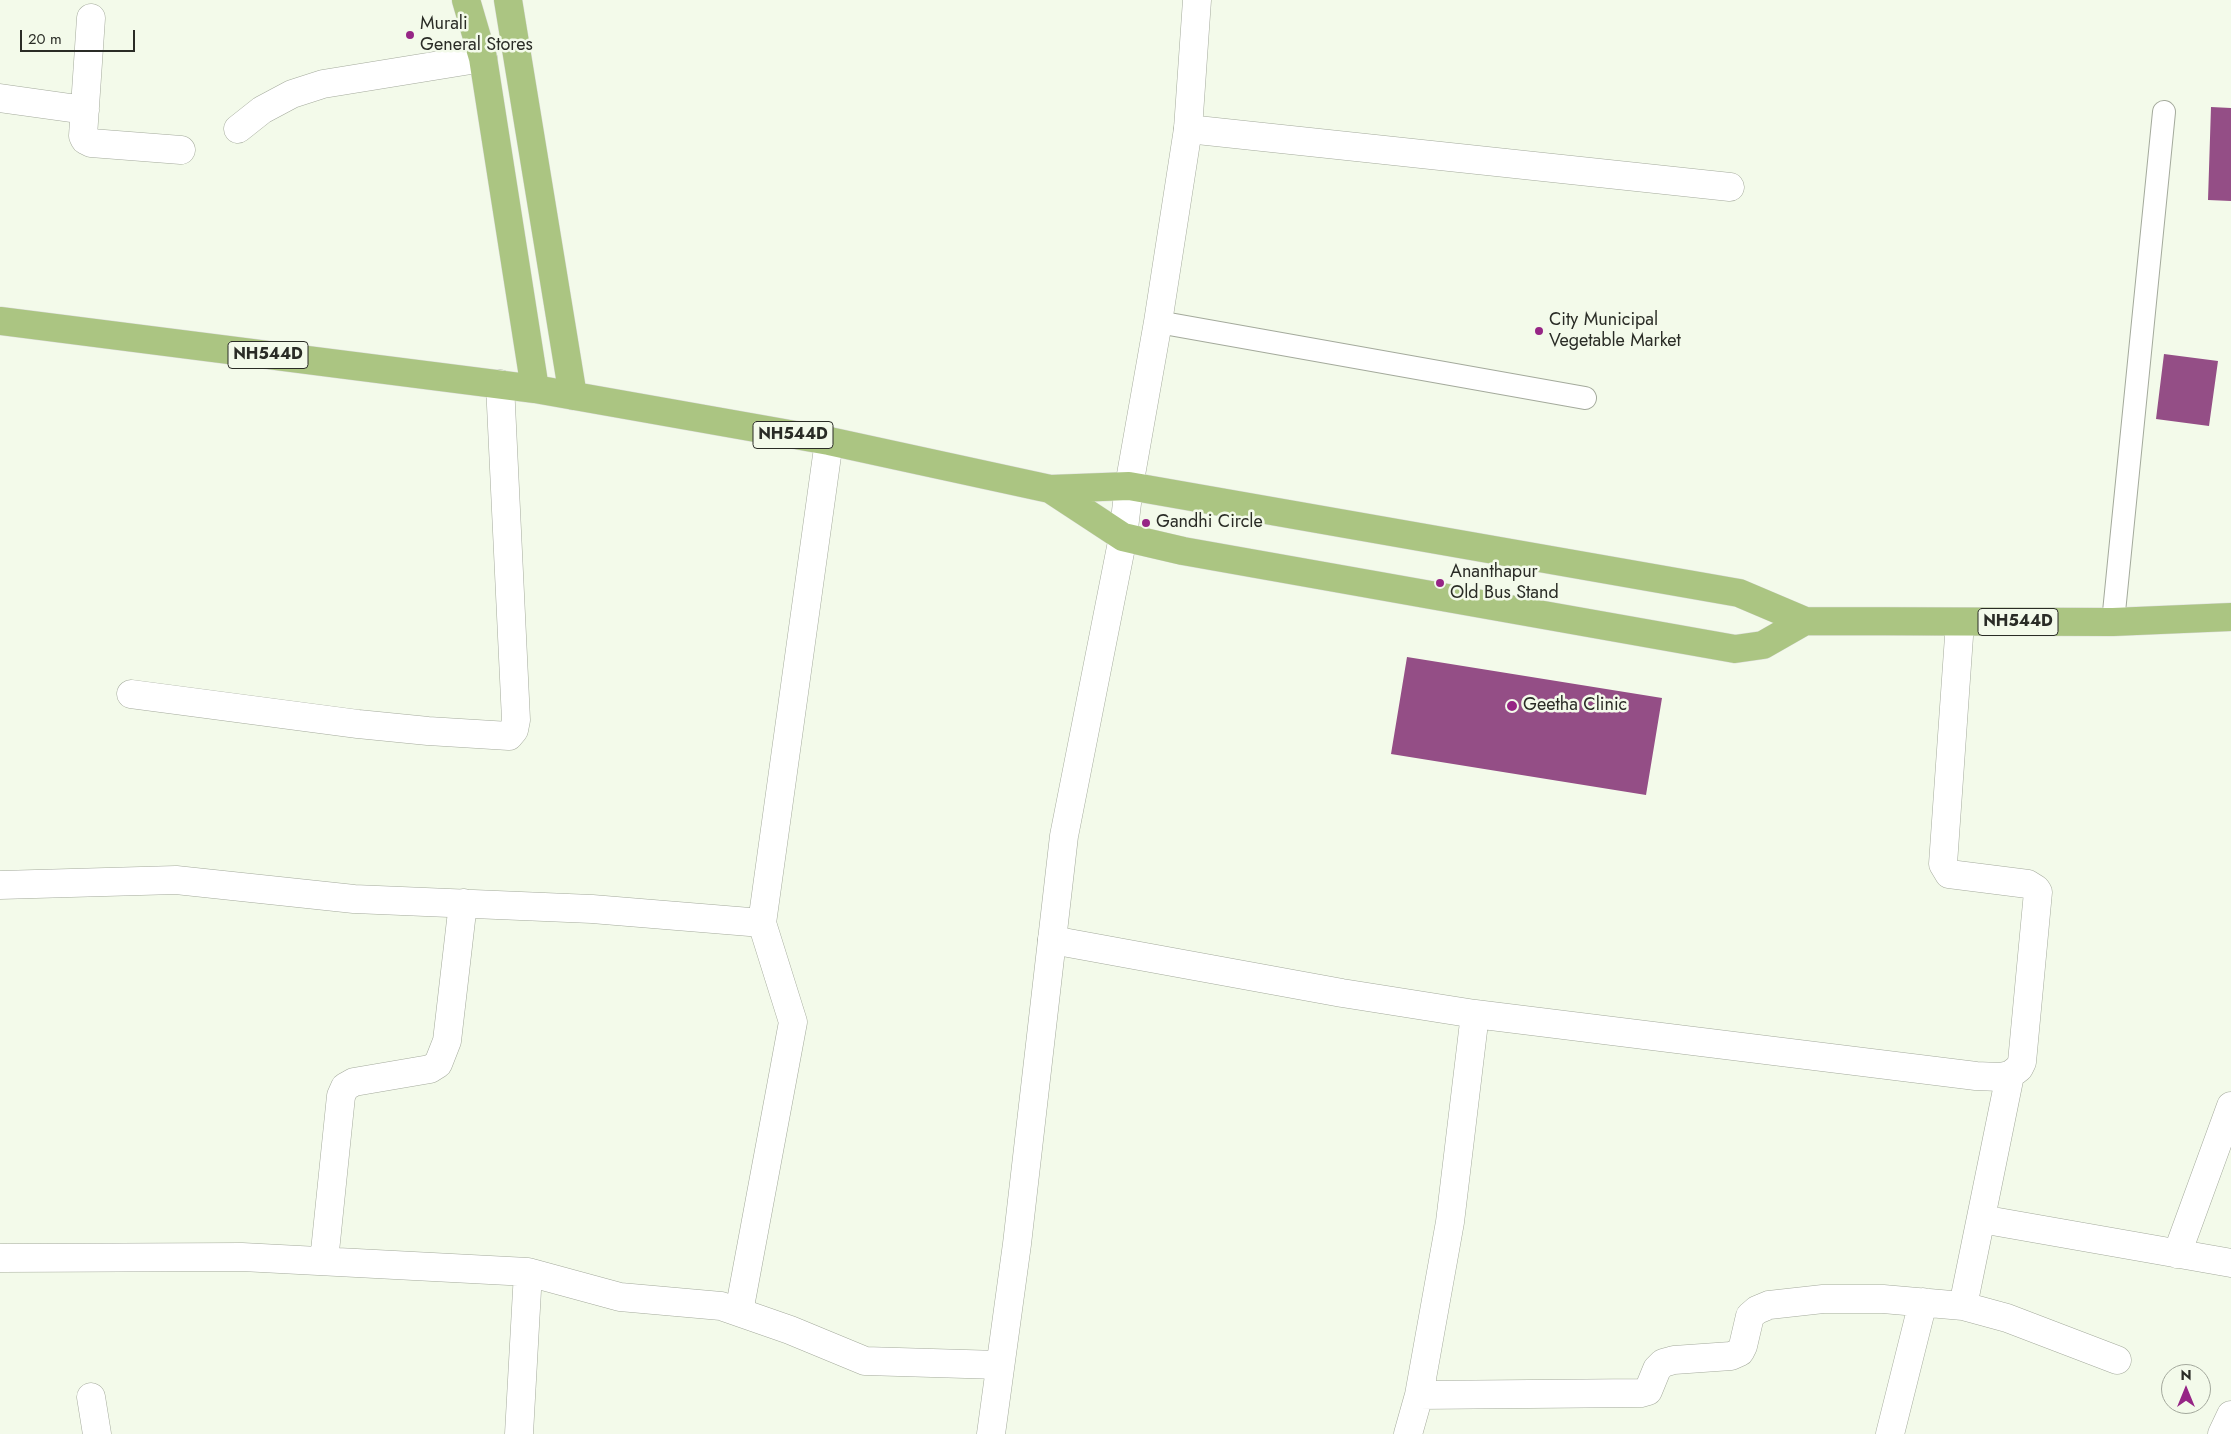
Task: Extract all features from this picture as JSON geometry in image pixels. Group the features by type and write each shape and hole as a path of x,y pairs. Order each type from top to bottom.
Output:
{"highway":[{"path":"466,0 483,58 535,389"},
{"path":"508,0 573,396"},
{"name":"NH544D","path":"0,321 535,389 829,441 1050,489 1129,486 1739,593 1805,621 2113,622 2231,617"},
{"name":"NH544D","path":"1050,489 1123,537 1184,552 1735,649 1763,645 1805,621"}],"street":[{"path":"991,1434 1017,1244 1064,836 1123,537 1129,486 1158,322 1188,129 1197,0"},
{"path":"92,18 83,136 87,143 181,150"},
{"path":"238,129 262,110 292,94 323,84 483,58"},
{"path":"0,98 85,110"},
{"path":"1188,129 1730,187"},
{"path":"131,694 428,731 509,736 514,730 516,720 500,384"},
{"path":"739,1312 793,1022 762,924 829,441"},
{"path":"1052,940 1342,993 1475,1014 1976,1076 2000,1077 2010,1075 2019,1068 2022,1062 2038,892 2036,888 2028,884 1949,874 1943,864 1960,622"},
{"path":"0,885 176,880 354,899 592,909 762,924"},
{"path":"324,1261 341,1096 345,1087 354,1082 430,1069 438,1064 447,1041 463,903"},
{"path":"1408,1434 1419,1395 1450,1222 1475,1014"},
{"path":"1963,1306 2010,1075"},
{"path":"2177,1254 2231,1106"},
{"path":"1981,1219 2231,1263"},
{"path":"0,1258 242,1257 528,1272 620,1297 721,1306 865,1361 999,1365"},
{"path":"519,1434 528,1272"},
{"path":"1419,1395 1641,1393 1648,1391 1657,1368 1663,1363 1674,1360 1731,1356 1740,1352 1750,1316 1769,1305 1822,1299 1883,1299 1963,1306 2007,1318 2117,1360"},
{"path":"1890,1434 1923,1302"},
{"path":"91,1397 97,1434"},
{"path":"2222,1434 2231,1415"}],"lane":[{"path":"2113,622 2164,112"},
{"path":"1158,322 1585,398"}],"building":[{"path":"2211,107 2231,108 2231,201 2208,200"},
{"path":"2164,354 2218,361 2209,426 2156,419"},
{"path":"1407,657 1662,698 1646,795 1391,754"}],"place":[{"name":"Murali General Stores","path":"410,35"},
{"name":"City Municipal Vegetable Market","path":"1539,331"},
{"name":"Gandhi Circle","path":"1146,523"},
{"name":"Ananthapur Old Bus Stand","path":"1440,583"},
{"name":"Geetha Clinic","path":"1512,706"}]}
